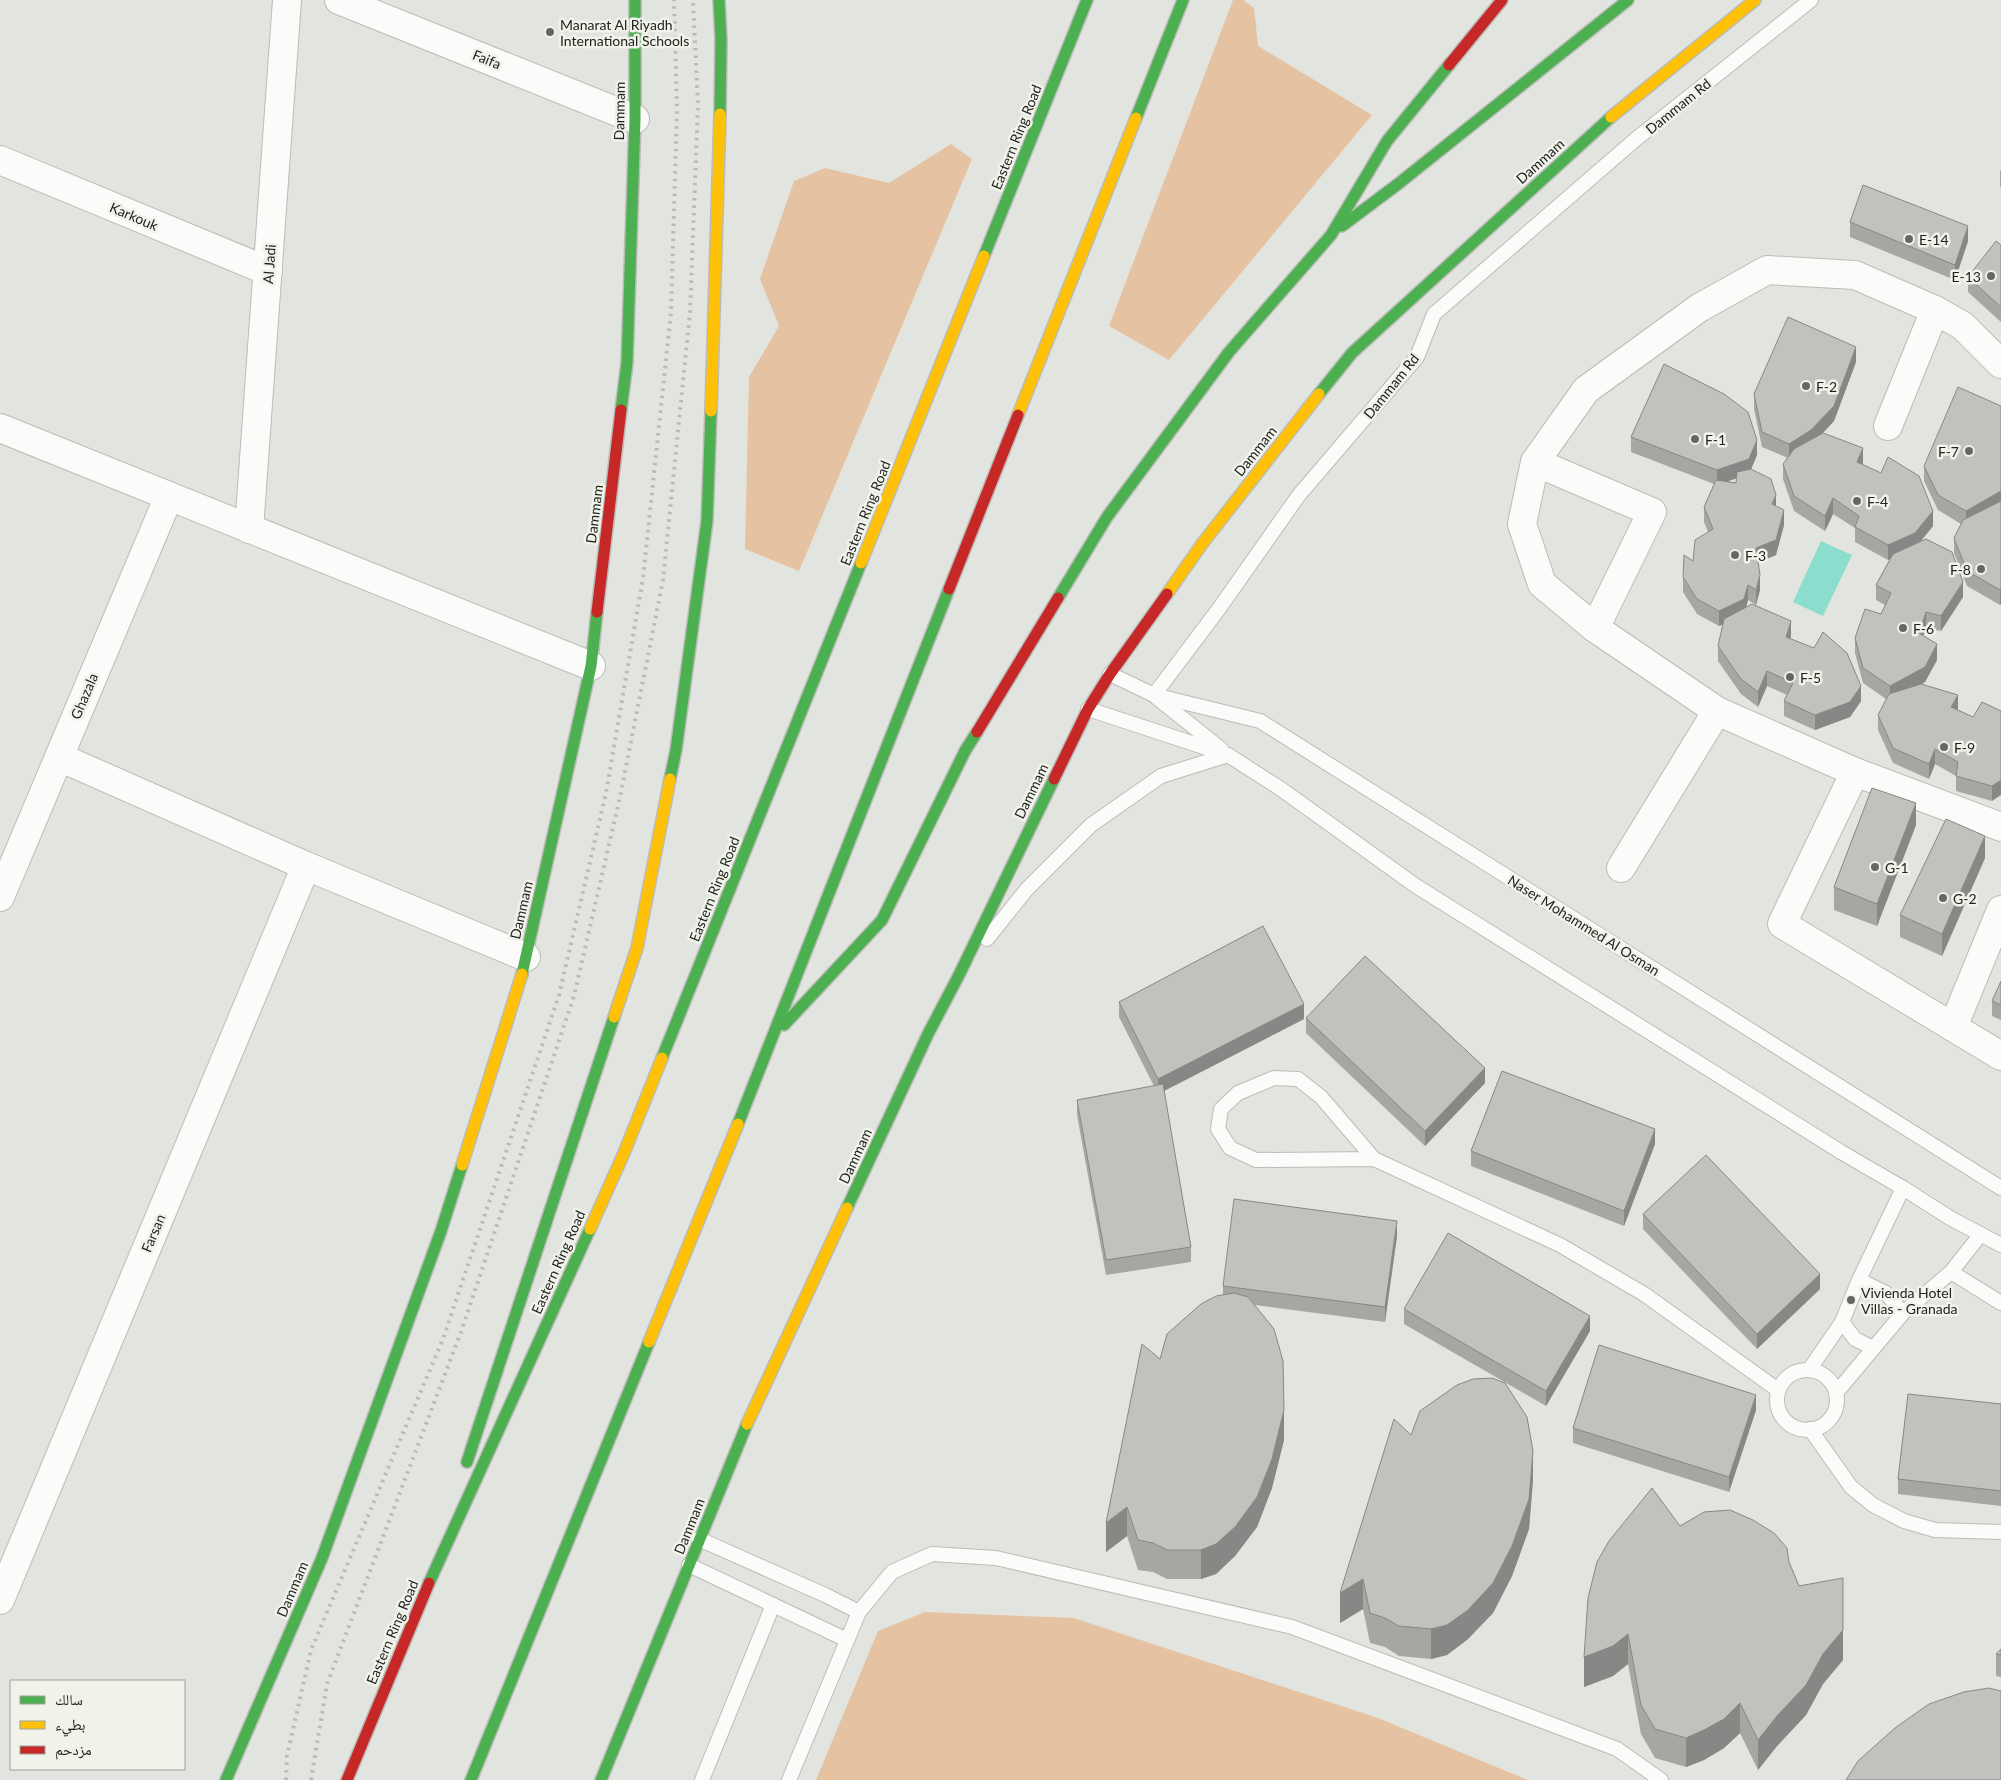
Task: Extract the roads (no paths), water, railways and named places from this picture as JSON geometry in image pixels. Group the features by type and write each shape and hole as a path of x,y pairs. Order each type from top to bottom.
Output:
{"main road":[{"name":"Dammam","path":"226,1780 322,1558 434,1250 519,986 526,957 591,666 627,363 635,119 635,0"},
{"path":"463,1474 637,948 676,750 707,521 717,282 721,40 719,0"},
{"name":"Eastern Ring Road","path":"347,1780 423,1596 624,1153 1087,0"},
{"path":"471,1780 773,1037 993,475 1183,0"},
{"path":"773,1037 882,920 966,751 1107,517 1229,352 1331,235 1387,141 1502,0"},
{"path":"1331,235 1398,184 1628,0"},
{"name":"Dammam","path":"601,1780 747,1423 928,1034 959,975 1088,708 1110,674 1202,544 1352,353 1613,115 1755,0"},
{"path":"423,1596 457,1492"}],"street":[{"name":"Al Jadi","path":"249,529 287,0"},
{"name":"Faifa","path":"339,0 635,119"},
{"name":"Karkouk","path":"0,160 268,272"},
{"path":"2001,364 1963,326 1935,310 1855,275 1767,270 1699,308 1586,390 1536,462 1522,524 1542,584 1595,628 1717,711 1855,772 2001,827"},
{"path":"1888,426 1935,310"},
{"path":"0,428 591,666"},
{"path":"1536,462 1652,512 1595,628"},
{"name":"Ghazala","path":"0,898 169,496"},
{"path":"1621,868 1717,711"},
{"path":"59,757 306,866 526,957"},
{"path":"1855,772 1782,924 2001,1056"},
{"name":"Farsan","path":"0,1600 306,866"},
{"path":"1953,1027 2001,910"}],"lane":[{"name":"Dammam Rd","path":"1154,695 1218,610 1299,495 1417,357 1434,314 1636,139 1811,0"},
{"path":"1110,674 1154,695 1228,755 1281,789 1416,886 1841,1152 1950,1218 2001,1245"},
{"name":"Naser Mohammed Al Osman","path":"1154,695 1260,721 2001,1188"},
{"path":"1088,708 1228,755"},
{"path":"959,975 1027,889 1091,825 1161,776 1228,755"},
{"path":"1374,1159 1256,1160 1230,1148 1218,1129 1221,1109 1238,1093 1274,1078 1298,1079 1321,1097 1374,1159 1560,1245 1644,1294 1778,1390"},
{"path":"1809,1370 1842,1322 1859,1280 1903,1188"},
{"path":"1836,1393 1903,1313 1951,1272 1981,1234"},
{"path":"1951,1272 2001,1302"},
{"path":"1859,1280 1886,1293 1903,1313"},
{"path":"1842,1322 1855,1339 1873,1348"},
{"path":"1799,1370 1809,1370 1826,1377 1833,1384 1837,1404 1834,1413 1820,1427 1800,1429 1784,1418 1777,1400 1778,1390 1783,1381 1790,1375 1799,1370"},
{"path":"1810,1429 1851,1487 1873,1505 1904,1521 1935,1530 2001,1532"},
{"path":"699,1539 859,1612"},
{"path":"789,1780 859,1612 892,1572 932,1554 996,1558 1292,1627 1617,1750 1661,1780"},
{"path":"689,1565 772,1609 847,1640"},
{"path":"702,1780 772,1609"}],"railway":[{"path":"286,1780 287,1756 311,1650 443,1339 559,995 606,793 643,578 671,312 677,110 674,0"},
{"path":"311,1780 327,1684 461,1332 574,996 620,797 663,580 690,312 698,105 693,0"}],"place":[{"name":"Manarat Al Riyadh International Schools","path":"550,32"},
{"name":"E-14","path":"1909,239"},
{"name":"E-13","path":"1991,276"},
{"name":"F-2","path":"1806,386"},
{"name":"F-1","path":"1695,439"},
{"name":"F-7","path":"1969,451"},
{"name":"F-4","path":"1857,501"},
{"name":"F-3","path":"1735,555"},
{"name":"F-8","path":"1981,569"},
{"name":"F-6","path":"1903,628"},
{"name":"F-5","path":"1790,677"},
{"name":"F-9","path":"1944,747"},
{"name":"G-1","path":"1875,867"},
{"name":"G-2","path":"1943,898"},
{"name":"Vivienda Hotel Villas - Granada","path":"1851,1300"}]}
